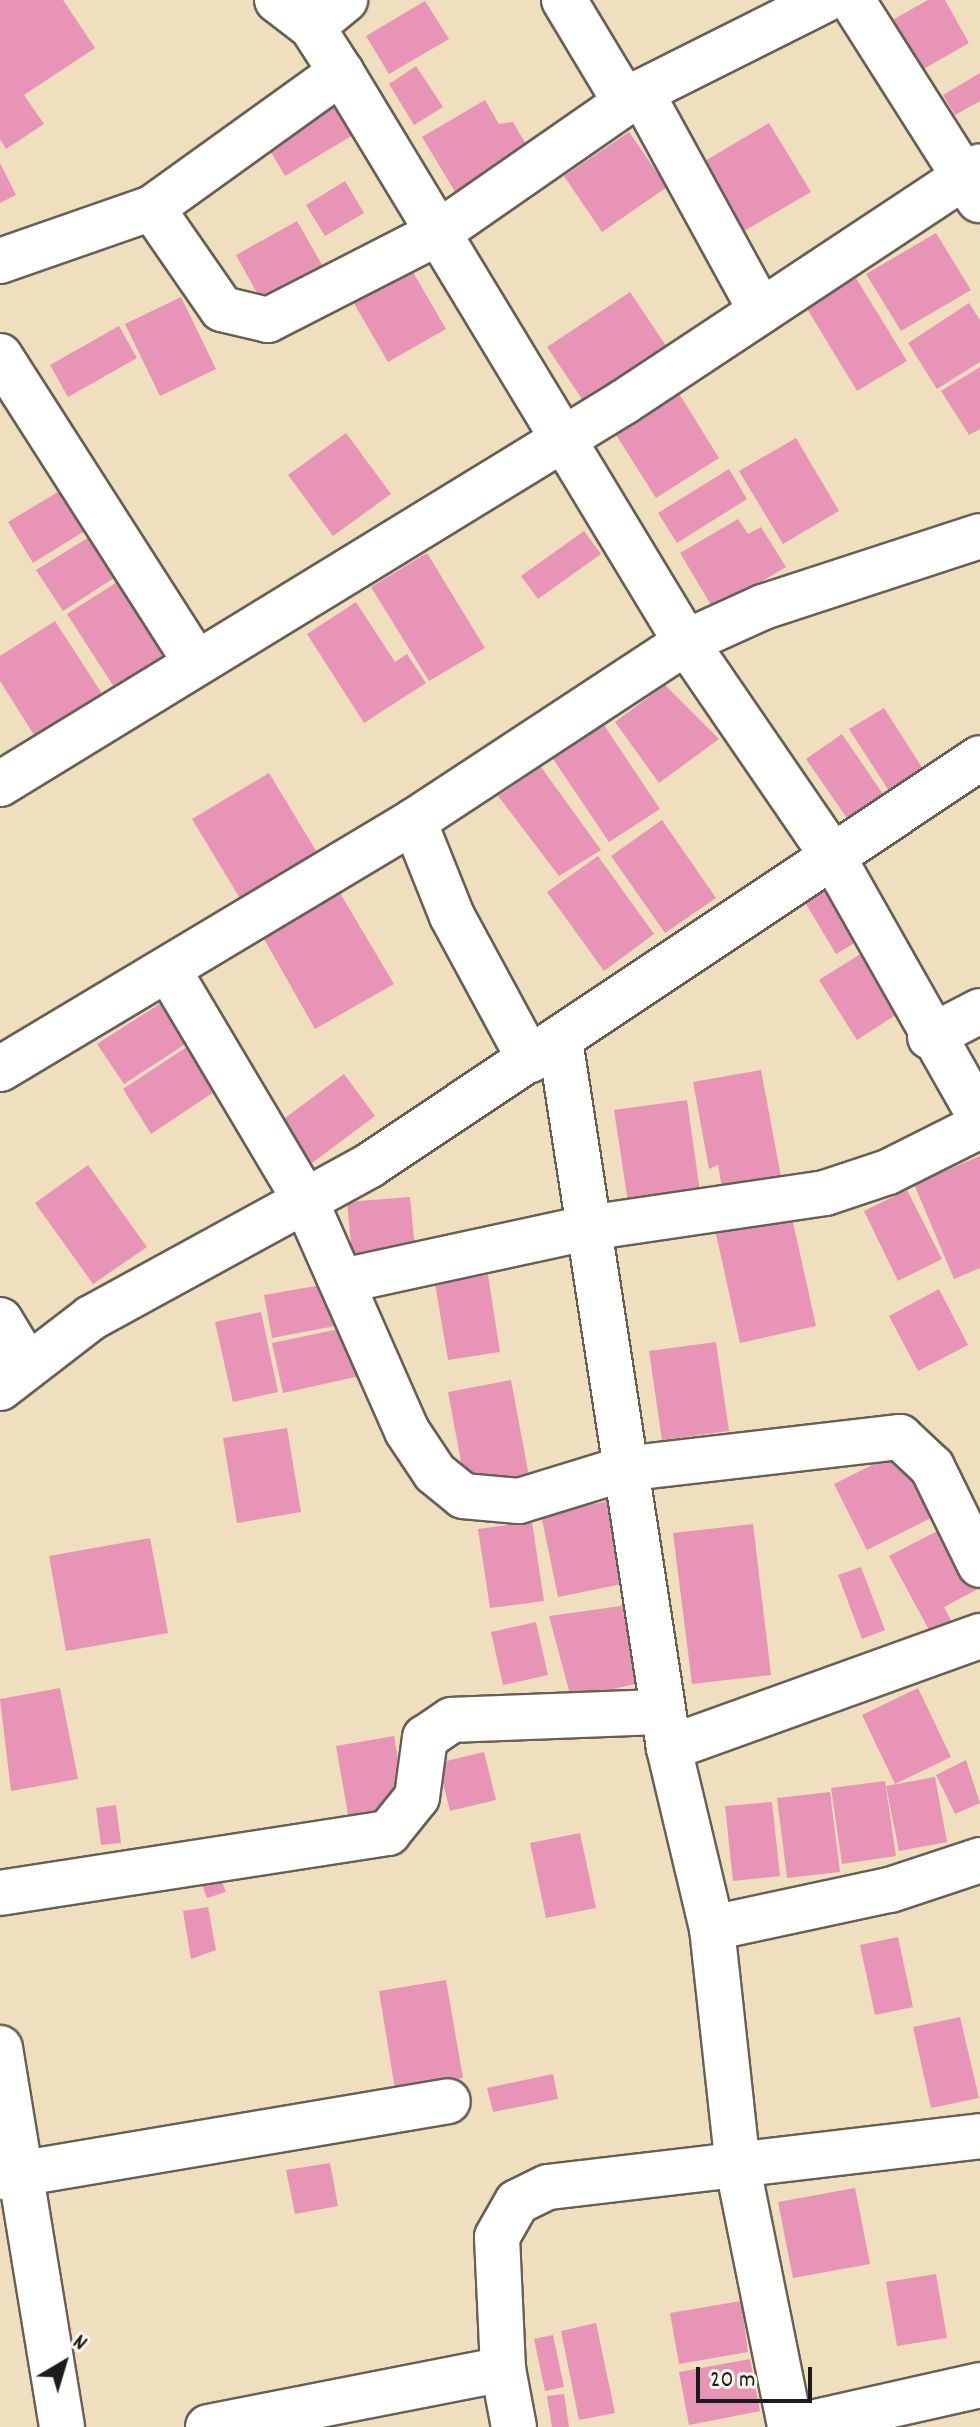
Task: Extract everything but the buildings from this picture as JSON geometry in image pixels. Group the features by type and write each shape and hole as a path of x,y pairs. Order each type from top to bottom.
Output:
{"street":[{"path":"277,0 312,27 341,72 563,434 686,642 833,857 930,1037 980,1117"},
{"path":"312,27 345,0"},
{"path":"564,0 634,97 761,311"},
{"path":"152,208 222,309 268,320 438,233 634,97 825,0"},
{"path":"3,775 196,662 563,434 624,402 761,311 975,181 852,0"},
{"path":"0,261 152,208 341,72"},
{"path":"0,356 196,662"},
{"path":"0,1069 169,971 414,821 686,642 763,607 980,536"},
{"path":"0,1320 13,1375 91,1318 306,1202 545,1050 980,758"},
{"path":"414,821 452,916 545,1050 588,1228 623,1469 666,1730 712,1928 738,2168 792,2427 980,2385"},
{"path":"169,971 306,1202 407,1431 435,1473 463,1496 519,1501 623,1469 900,1437 932,1467 980,1565"},
{"path":"930,1037 980,1011"},
{"path":"342,1281 588,1228 825,1193 888,1172 980,1126"},
{"path":"0,1893 388,1833 412,1809 425,1738 452,1720 666,1730 980,1636"},
{"path":"712,1928 890,1890 980,1860"},
{"path":"0,2048 9,2176 62,2427"},
{"path":"9,2176 448,2101"},
{"path":"514,2427 503,2369 497,2237 517,2202 548,2187 738,2168 980,2136"},
{"path":"208,2427 503,2369"}]}
